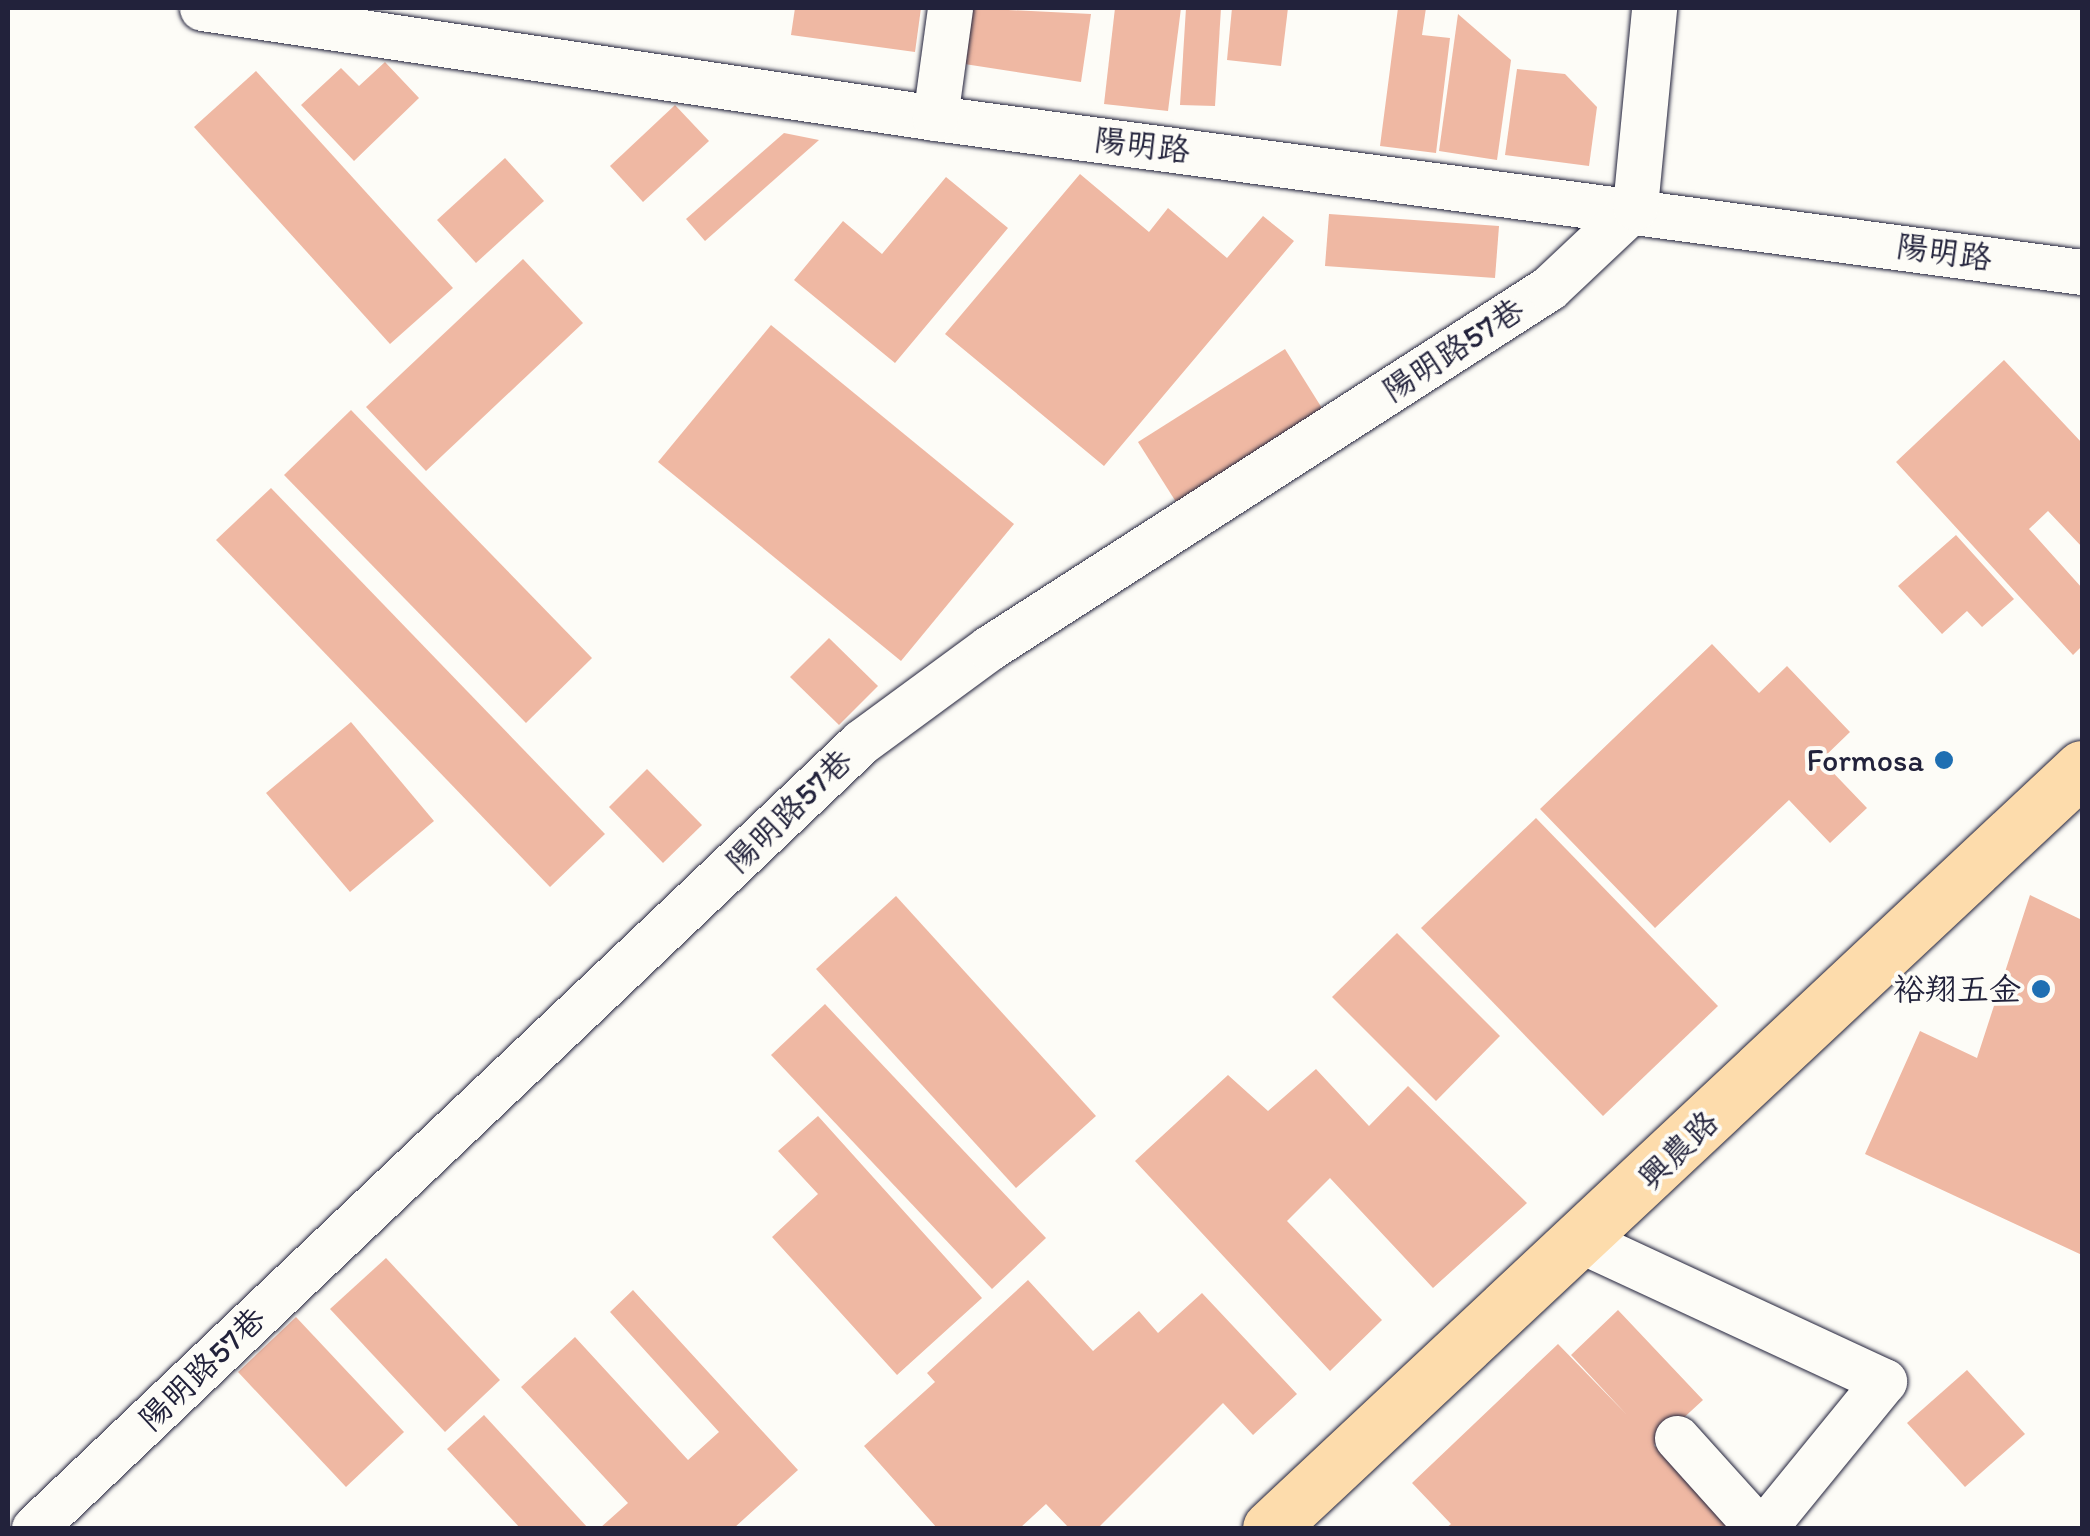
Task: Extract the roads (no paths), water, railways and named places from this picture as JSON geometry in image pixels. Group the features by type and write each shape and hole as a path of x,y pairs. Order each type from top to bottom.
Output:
{"main road":[{"name":"興農路","path":"1270,1528 1582,1241 2082,768"}],"street":[{"name":"陽明路","path":"202,8 934,118 1634,206 2082,272"},
{"path":"934,118 950,8"},
{"path":"1634,206 1654,8"},
{"name":"陽明路57巷","path":"34,1528 860,742 989,648 1549,288 1634,206"},
{"path":"1582,1241 1884,1382 1761,1528 1677,1438"}],"place":[{"name":"Formosa","path":"1944,760"},
{"name":"裕翔五金","path":"2041,989"}]}
